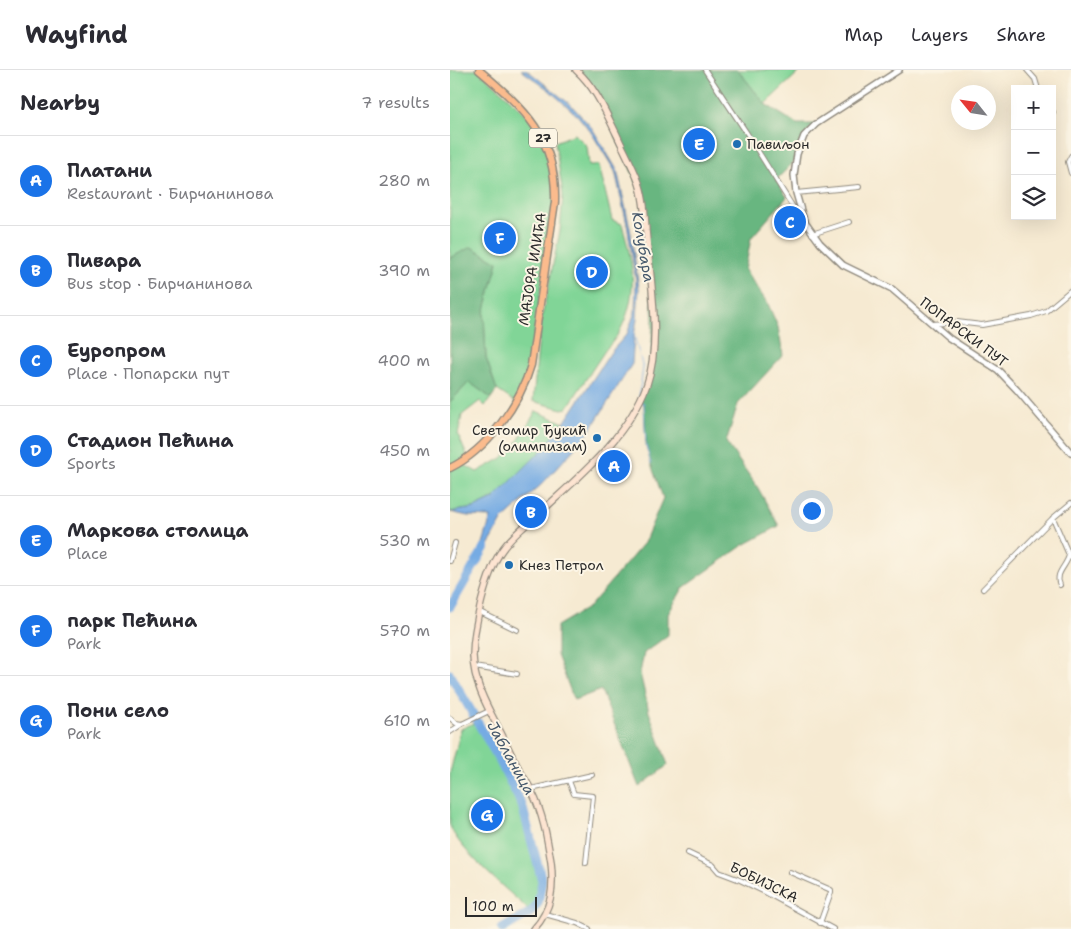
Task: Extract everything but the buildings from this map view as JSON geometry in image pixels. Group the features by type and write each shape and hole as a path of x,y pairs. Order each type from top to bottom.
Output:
{"main road":[{"name":"МАЈОРА ИЛИЋА","path":"450,468 468,458 486,439 510,410 526,381 555,202 552,165 540,131 529,117 479,70"},
{"path":"534,929 547,911 553,889 544,822 531,789 518,768 480,691 474,668 475,635 492,570 503,548 588,468 611,443 640,401 650,373 653,351 653,312 642,195 633,167 599,98 576,70"}],"street":[{"path":"705,70 796,212 802,216"},
{"name":"ПОПАРСКИ ПУТ","path":"899,70 816,124 801,141 795,161 796,194 802,216 812,234 847,268 888,287 950,338 986,361 1002,374 1071,453"},
{"path":"1027,70 1036,85"},
{"path":"1071,156 1068,162 1071,173"},
{"path":"796,194 859,187"},
{"path":"812,234 850,222"},
{"path":"932,324 957,322 982,325 1031,316 1046,311 1071,290"},
{"path":"983,589 1053,518 1071,503"},
{"path":"1053,518 1069,558 1059,575 1060,585"},
{"path":"450,561 455,543"},
{"path":"480,612 517,630"},
{"path":"474,668 517,674"},
{"path":"450,732 489,711"},
{"path":"450,718 456,723 464,724"},
{"path":"531,789 592,775"},
{"path":"569,781 574,794 593,796 586,862"},
{"name":"БОБИЈСКА","path":"688,853 713,865 719,872 765,892 833,929"},
{"path":"790,872 831,890 820,923"},
{"path":"547,911 589,929"}],"green space":[{"path":"450,70 479,70 529,117 545,143 555,195 528,376 515,402 497,390 486,358 484,313 498,262 471,247 450,258"},
{"path":"576,70 738,70 765,104 797,124 816,124 807,132 795,161 776,180 787,197 751,238 745,270 768,304 778,327 783,355 738,404 726,442 758,488 779,526 742,546 683,588 668,614 668,635 644,653 640,673 649,712 668,765 639,787 601,690 574,700 557,655 557,626 589,607 644,543 663,498 646,445 644,404 640,401 650,373 653,320 642,195 599,98"},
{"path":"738,70 801,70 765,104"},
{"path":"575,134 587,146 589,165 599,165 612,220 622,224 631,262 632,285 629,309 620,331 567,408 562,409 533,401 540,326 560,231 563,195 555,142"},
{"path":"471,247 498,262 484,313 486,358 497,390 491,398 469,382 450,402 450,258"},
{"path":"469,382 491,398 485,406 480,401 462,415 458,435 468,458 461,463 477,472 502,458 518,441 536,411 564,423 535,458 501,492 477,507 450,512 450,468 452,467 450,462 450,402"},
{"path":"476,722 498,758 522,805 542,881 538,903 531,912 473,857 454,834 450,825 450,773 461,729"}],"water":[{"path":"521,70 527,70 571,105 592,128 617,170 630,228 639,288 637,319 632,364 587,435 542,484 503,519 478,560 491,517 468,516 450,512 474,508 493,499 543,449 564,423 611,352 627,334 635,312 636,280 627,224 615,171 591,132 578,116 549,90"}],"waterway":[{"path":"634,335 643,368 639,397"},
{"path":"641,402 644,403 646,445 651,464"},
{"name":"Јабланица","path":"450,607 485,547"},
{"name":"Јабланица","path":"450,674 498,758 522,805 542,881 538,903 531,912 502,929"}],"place":[{"name":"Маркова столица","path":"699,144"},
{"name":"Павиљон","path":"737,144"},
{"name":"Еуропром","path":"790,222"},
{"name":"парк Пећина","path":"500,238"},
{"name":"Стадион Пећина","path":"592,272"},
{"name":"Светомир Ђукић (олимпизам)","path":"597,438"},
{"name":"Платани","path":"614,466"},
{"name":"Пивара","path":"531,512"},
{"name":"Кнез Петрол","path":"509,565"},
{"name":"Пони село","path":"487,815"}],"water label":[{"name":"Колубара","path":"643,247"}]}
